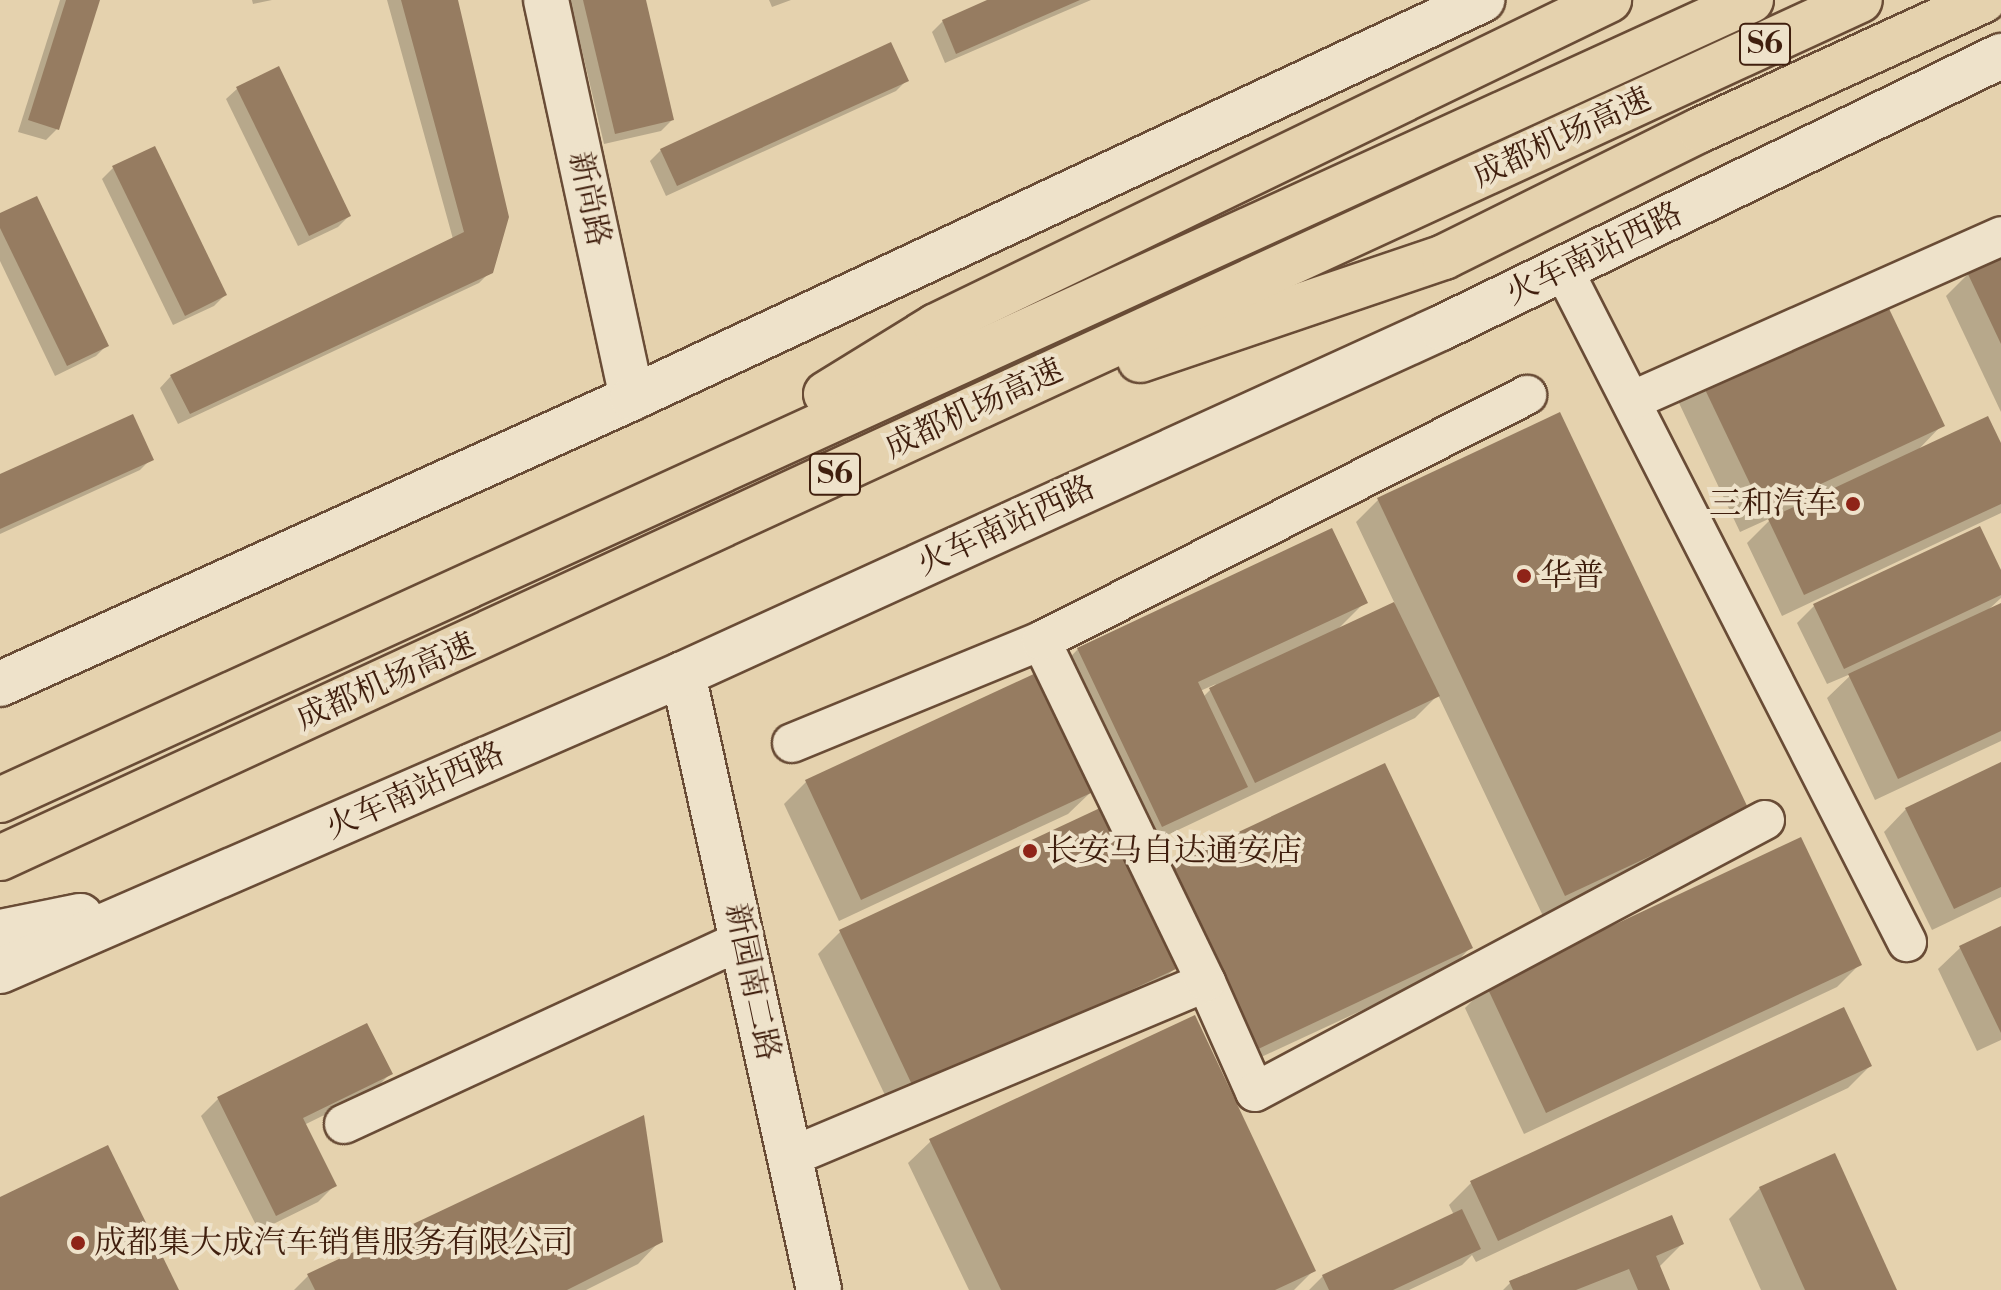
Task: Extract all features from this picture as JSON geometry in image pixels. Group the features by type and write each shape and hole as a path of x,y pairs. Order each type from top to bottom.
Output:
{"highway":[{"path":"537,551 849,382 936,326 1609,0"},
{"name":"成都机场高速","path":"0,800 537,551 1751,0"},
{"name":"成都机场高速","path":"0,858 1860,0"},
{"path":"911,438 1444,257 1700,130 1984,0"}],"main road":[{"name":"新尚路","path":"546,0 632,398"},
{"path":"0,684 632,398 1482,0"},
{"name":"火车南站西路","path":"0,971 683,674 1563,269 2001,56"},
{"name":"新园南二路","path":"683,674 744,939 819,1290"},
{"path":"0,932 165,899"}],"street":[{"path":"1631,401 2001,236"},
{"path":"1563,269 1907,942"},
{"path":"792,743 1041,641 1527,395"},
{"path":"1041,641 1206,982 1255,1092 1765,820"},
{"path":"344,1124 744,939"},
{"path":"790,1157 1206,982"}],"building":[{"path":"66,0 100,0 59,130 28,120"},
{"path":"401,0 458,0 509,217 493,273 190,414 170,375 464,232"},
{"path":"583,0 646,0 674,120 615,134"},
{"path":"987,0 1080,0 956,54 942,20"},
{"path":"891,42 909,81 677,186 660,149"},
{"path":"279,66 351,216 309,236 236,87"},
{"path":"155,146 227,295 185,316 112,166"},
{"path":"37,196 109,346 67,366 0,228 0,213"},
{"path":"2001,257 2001,344 1967,272"},
{"path":"1882,294 1945,426 1763,511 1700,379"},
{"path":"1560,412 1749,810 1565,896 1377,498"},
{"path":"133,414 154,460 0,529 0,474"},
{"path":"1988,416 2001,443 2001,504 1804,595 1768,519"},
{"path":"1980,526 2001,570 2001,595 1844,669 1813,604"},
{"path":"1332,528 1368,603 1198,682 1248,787 1162,827 1077,648"},
{"path":"1394,602 1440,696 1255,783 1209,688"},
{"path":"2001,603 2001,731 1898,779 1848,674"},
{"path":"1036,673 1093,792 861,900 805,780"},
{"path":"2001,762 2001,887 1954,909 1905,808"},
{"path":"1385,763 1473,948 1254,1051 1166,866"},
{"path":"1100,808 1176,969 915,1091 839,930"},
{"path":"1801,837 1862,965 1546,1113 1486,985"},
{"path":"2001,926 2001,1033 1959,946"},
{"path":"1844,1007 1872,1066 1498,1241 1470,1181"},
{"path":"1195,1015 1316,1271 1275,1290 1001,1290 929,1139"},
{"path":"367,1023 393,1074 303,1118 337,1186 276,1216 217,1097"},
{"path":"644,1115 663,1242 567,1290 315,1290 307,1274"},
{"name":"成都集大成汽车销售服务有限公司","path":"108,1145 179,1290 0,1290 0,1197"},
{"path":"1835,1153 1897,1290 1805,1290 1759,1187"},
{"path":"1462,1209 1481,1249 1393,1290 1329,1290 1322,1275"},
{"path":"1672,1215 1684,1244 1656,1256 1670,1290 1638,1290 1629,1269 1576,1290 1513,1290 1509,1281"}],"place":[{"name":"三和汽车","path":"1853,504"},
{"name":"华普","path":"1524,576"},
{"name":"长安马自达通安店","path":"1030,851"},
{"name":"成都集大成汽车销售服务有限公司","path":"78,1243"}]}
